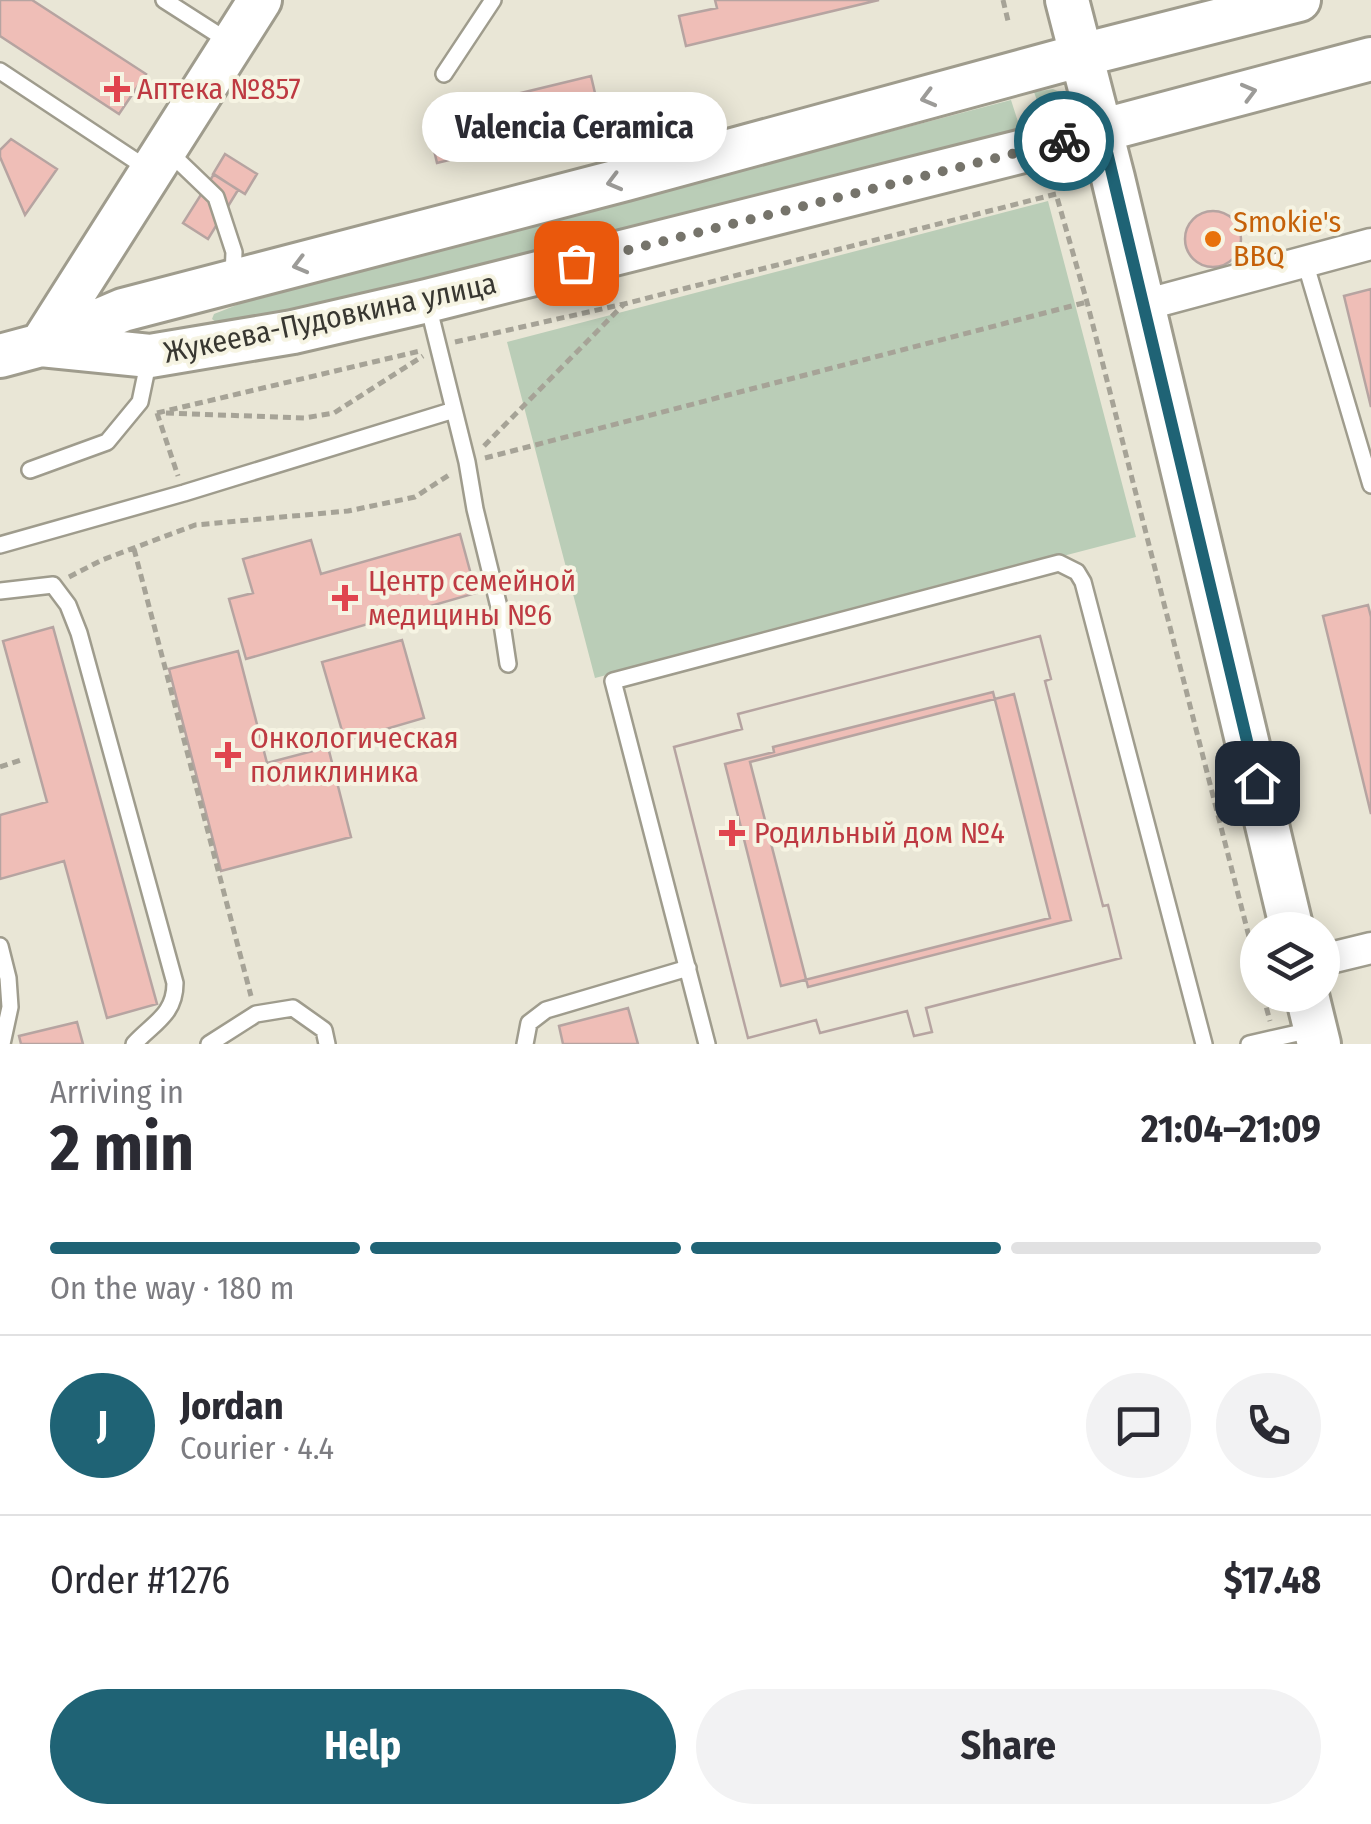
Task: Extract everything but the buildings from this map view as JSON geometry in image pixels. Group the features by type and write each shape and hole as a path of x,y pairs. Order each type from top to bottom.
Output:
{"main road":[{"path":"41,345 260,0"},
{"path":"1067,0 1102,131 1288,912"},
{"name":"Жукеева-Пудовкина улица","path":"0,356 41,345 124,310 1298,0"},
{"name":"Жукеева-Пудовкина улица","path":"41,345 150,356 293,332 1102,131 1371,59"}],"street":[{"path":"1144,306 1371,244"},
{"path":"1340,956 1371,948"}],"lane":[{"path":"164,0 233,44"},
{"path":"444,74 494,0"},
{"path":"0,72 159,160 216,197 234,252 233,282"},
{"path":"1305,262 1371,485"},
{"path":"427,301 468,462 508,664"},
{"path":"30,470 106,442 140,402 150,356"},
{"path":"0,544 184,494 454,410"},
{"path":"707,1044 613,681 1059,562 1077,572 1083,582 1204,1044"},
{"path":"0,591 52,585 68,604 79,633 175,983 170,1008 134,1044"},
{"path":"0,946 10,1007 2,1044"},
{"path":"525,1044 530,1023 546,1010 688,968"},
{"path":"208,1044 256,1014 293,1008 324,1030 327,1044"},
{"path":"1248,1044 1314,1023"}],"path":[{"path":"1002,0 1009,24"},
{"path":"156,413 624,304 1056,194 1243,912"},
{"path":"468,462 1086,302"},
{"path":"52,585 102,560 195,525 348,511 415,497 468,462 624,304"},
{"path":"156,413 304,418 334,413 438,346"},
{"path":"156,413 184,494"},
{"path":"134,549 256,1014"},
{"path":"0,767 21,760"}],"green space":[{"path":"1053,89 1062,93 1066,104 1061,114 1044,121 1034,92"},
{"path":"1011,100 1020,128 332,303 260,318 216,322 212,319 214,314 252,299"},
{"path":"1048,201 1136,537 595,678 507,342"}],"way so far":[{"path":"576,263 1064,141"}],"place":[{"name":"Аптека №857","path":"117,89"},
{"name":"Smokie's BBQ","path":"1213,239"},
{"name":"Valencia Ceramica","path":"576,263"},
{"name":"Центр семейной медицины №6","path":"345,598"},
{"name":"Онкологическая поликлиника","path":"228,755"},
{"name":"Родильный дом №4","path":"732,833"}],"route":[{"path":"1064,141 1102,131 1257,783"}]}
